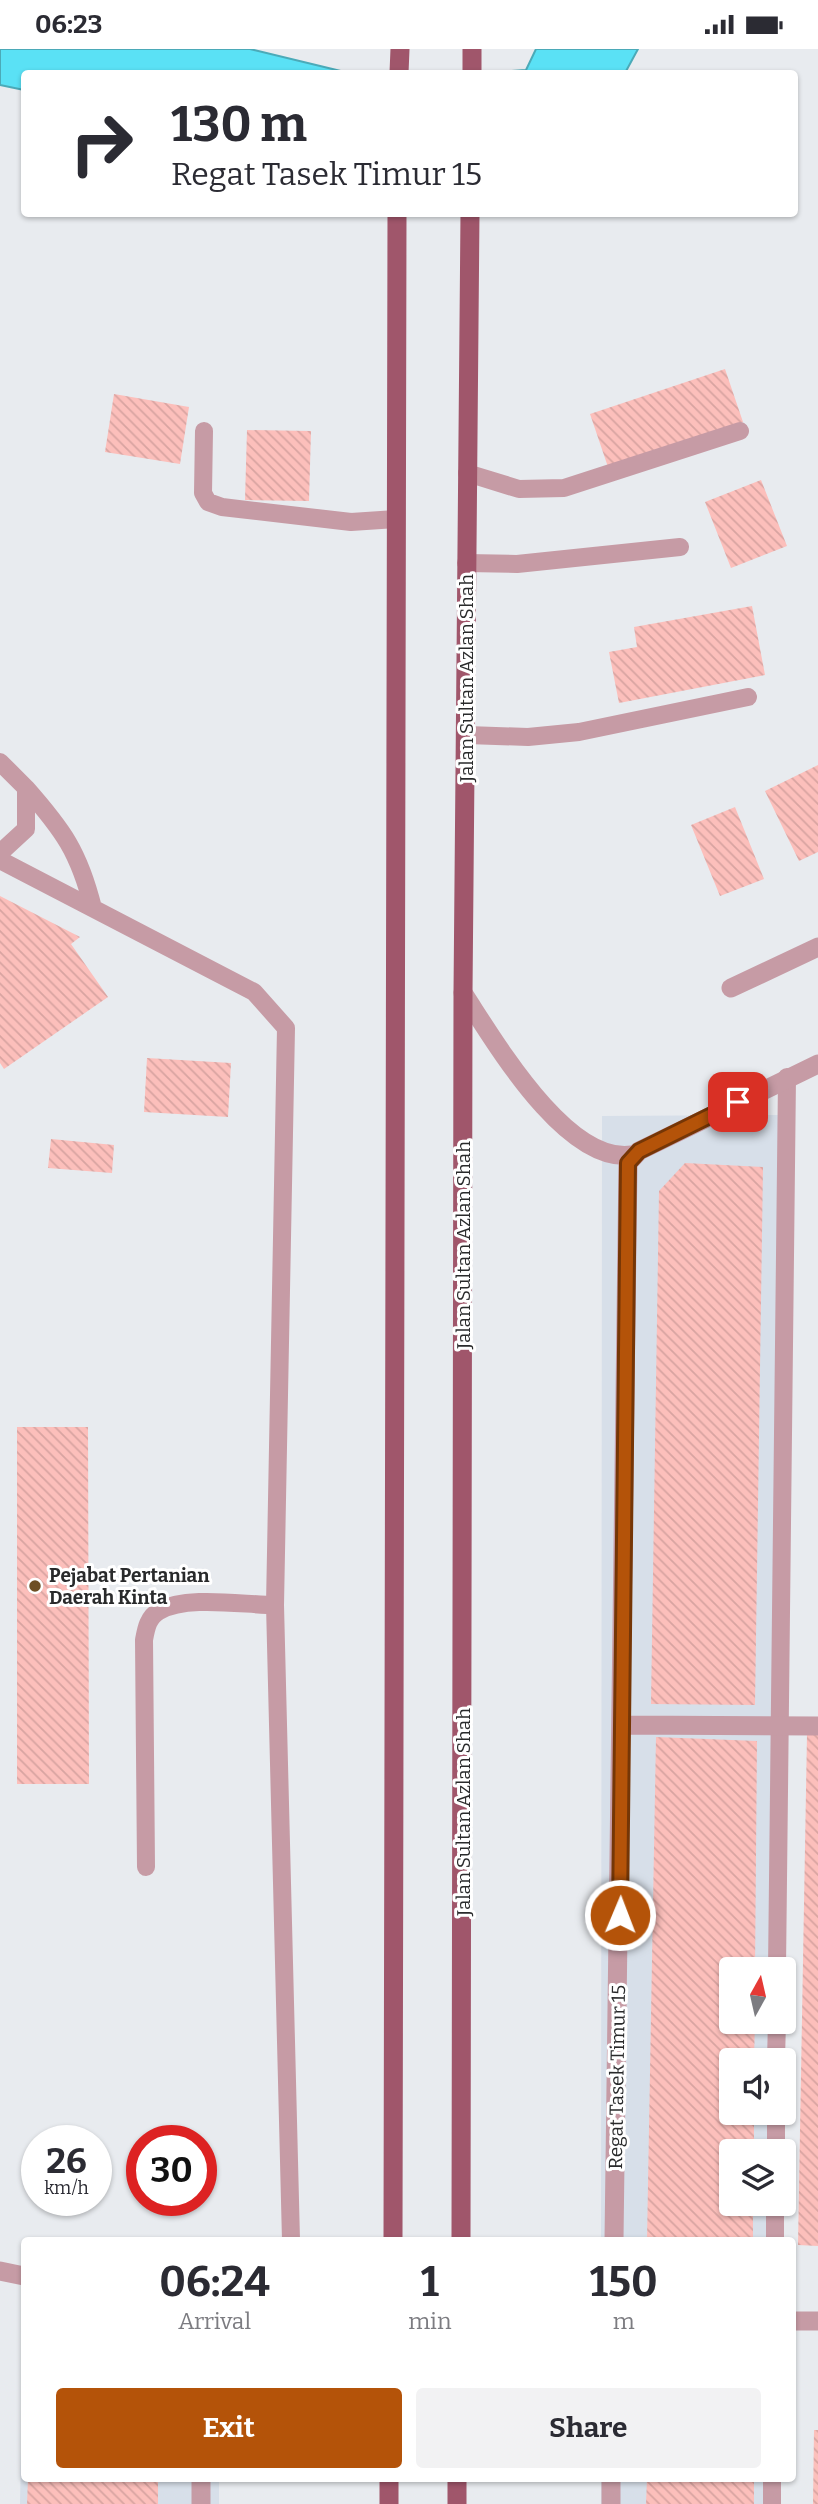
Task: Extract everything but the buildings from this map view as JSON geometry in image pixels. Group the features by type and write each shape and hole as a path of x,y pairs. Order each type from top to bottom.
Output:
{"main road":[{"path":"399,70 400,49"},
{"path":"472,49 472,70"},
{"path":"393,2237 397,217"},
{"name":"Jalan Sultan Azlan Shah","path":"461,2237 463,993 470,217"},
{"path":"389,2482 389,2504"},
{"path":"457,2482 457,2504"}],"street":[{"path":"731,988 818,947"},
{"path":"463,993 509,1061 559,1121 598,1149 614,1155 632,1155 818,1064"},
{"name":"Regat Tasek Timur 15","path":"614,2237 628,1163 632,1155"},
{"path":"622,1725 818,1726"},
{"path":"0,2271 21,2275"},
{"path":"796,2321 818,2321"},
{"path":"201,2482 201,2504"},
{"path":"611,2482 611,2504"}],"lane":[{"path":"204,431 203,493 208,502 252,511 351,522 396,519"},
{"path":"467,473 519,489 564,488 740,431"},
{"path":"466,563 529,563 680,547"},
{"path":"467,735 527,737 579,732 748,698"},
{"path":"0,762 64,831 86,879 93,908"},
{"path":"0,853 26,829 26,787"},
{"path":"0,860 254,992 286,1028 275,1605 291,2237"},
{"path":"777,1957 787,1077"},
{"path":"146,1867 144,1640 148,1622 158,1611 187,1603 275,1605"},
{"path":"775,2216 775,2237"},
{"path":"772,2482 772,2504"}],"shaded area":[{"path":"784,1115 778,1957 719,1957 719,2034 777,2034 777,2048 719,2048 719,2125 776,2125 776,2139 719,2139 719,2216 776,2216 776,2237 601,2237 602,1116"},
{"path":"21,2451 21,2482 219,2482 219,2504 20,2504"},
{"path":"601,2482 774,2482 774,2504 601,2504"}],"water":[{"path":"0,49 250,49 337,70 21,70 21,89 0,85"},
{"path":"536,49 638,49 627,70 526,70"}],"place":[{"name":"Pejabat Pertanian Daerah Kinta","path":"35,1586"}],"route":[{"path":"620,1915 628,1163 632,1155 639,1151 738,1102"}]}
